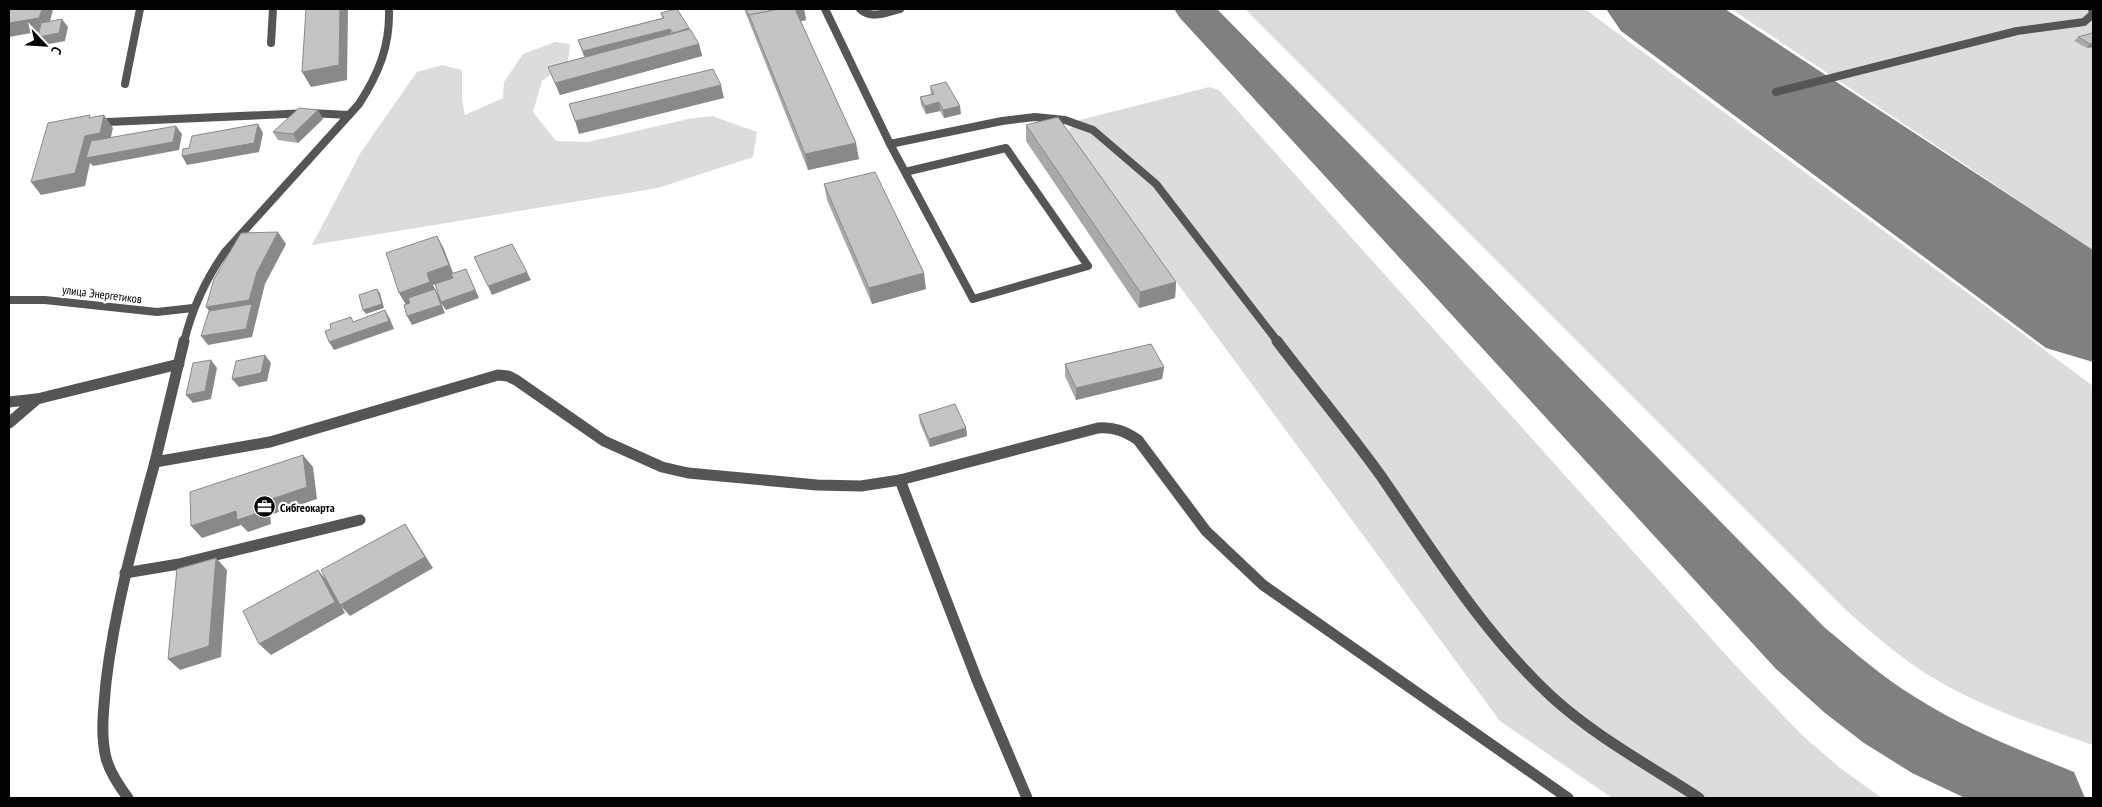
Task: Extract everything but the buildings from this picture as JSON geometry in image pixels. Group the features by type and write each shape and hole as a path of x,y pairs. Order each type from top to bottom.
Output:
{"street":[{"path":"125,84 140,9"},
{"path":"271,43 273,9"},
{"path":"128,798 114,779 105,752 102,724 109,649 125,573 193,308 209,273 225,252 349,115 374,83 383,64 388,46 389,9"},
{"path":"825,9 890,144 973,299 1088,266 1006,148 905,172"},
{"path":"860,9 862,12 870,15 900,9"},
{"path":"1776,92 2017,32 2084,22 2093,14 2092,9"},
{"path":"108,122 309,113 349,115"},
{"path":"890,144 1002,121 1035,117 1065,120 1093,130 1156,184 1379,474 1476,614 1501,645 1554,698 1597,733 1699,798"},
{"name":"улица Энергетиков","path":"9,300 45,300 157,312 193,308"},
{"path":"9,402 38,399 179,364"},
{"path":"155,462 270,442 298,435 498,375 508,376 516,380 551,407 604,441 662,467 688,473 817,485 861,486 900,480 1098,428 1113,427 1125,431 1138,440 1206,530 1263,585 1568,798"},
{"path":"9,423 38,399"},
{"path":"900,480 959,638 996,730 1027,798"},
{"path":"125,573 196,560 360,520"}],"shaded area":[{"path":"1245,9 1585,9 2093,386 2093,745 2007,714 1945,685 1895,651 1847,611"},
{"path":"1731,9 2093,9 2093,250"},
{"path":"555,42 570,44 568,62 542,81 533,112 556,141 588,142 688,119 712,116 757,132 753,157 658,188 312,245 361,152 417,72 442,65 462,70 462,99 465,115 503,98 504,82 523,54"},
{"path":"1209,87 1219,90 1735,665 1803,736 1840,768 1882,798 1612,798 1500,721 1066,132 1080,120"}],"taxiway":[{"path":"1194,9 1800,648 1862,701 1903,729 1956,758 2048,798"}],"runway":[{"path":"1657,9 2093,315"}],"place":[{"name":"Сибгеокарта","path":"264,507"}]}
